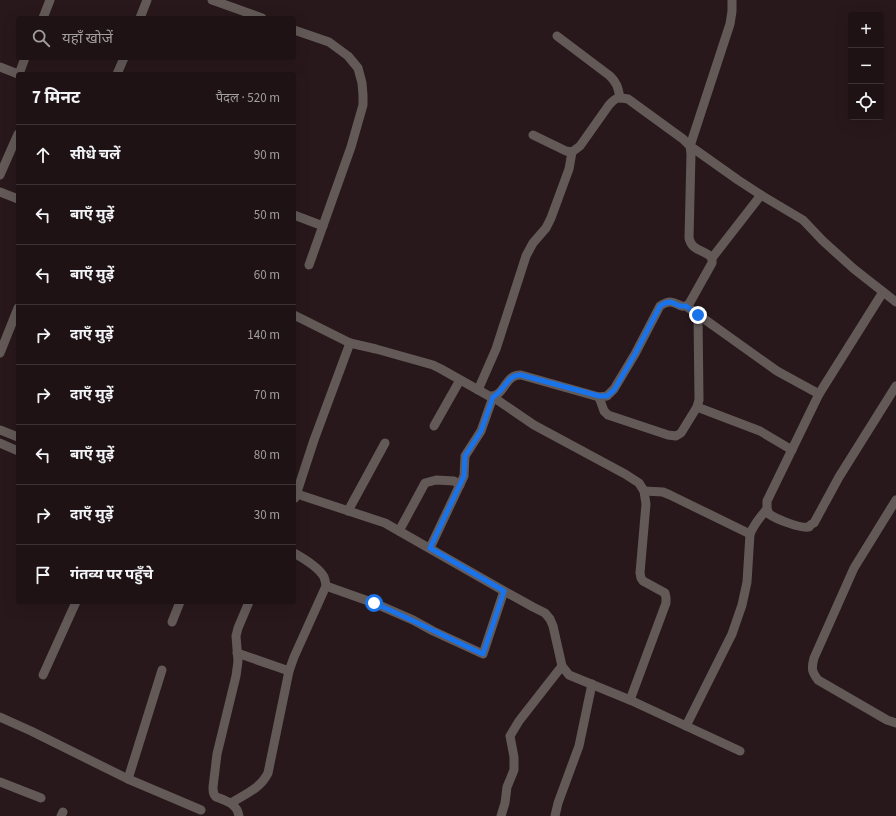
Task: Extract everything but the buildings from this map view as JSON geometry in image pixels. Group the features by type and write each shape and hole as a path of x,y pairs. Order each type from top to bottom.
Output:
{"street":[{"path":"44,16 50,0"},
{"path":"141,16 148,0"},
{"path":"212,0 256,16"},
{"path":"712,258 709,254 696,249 690,242 689,238 690,146 730,24 732,0"},
{"path":"296,31 329,42 348,56 358,68 362,83 363,105 351,147 309,265"},
{"path":"557,36 610,76 618,86 620,98"},
{"path":"19,72 25,60"},
{"path":"118,72 123,60"},
{"path":"0,67 16,73"},
{"path":"478,390 496,349 526,256 533,243 546,228 551,218 566,180 572,152 580,146 614,99 628,99 738,180 803,220 823,241 854,269 896,302"},
{"path":"533,135 566,151 572,152"},
{"path":"0,175 16,139"},
{"path":"0,192 16,197"},
{"path":"430,548 464,476 465,456 481,431 493,397 498,394 516,374 599,396 607,396 614,390 660,306 671,302 680,306 690,304 712,263 712,258 761,195"},
{"path":"296,216 323,226"},
{"path":"883,292 819,394 767,502 769,514 776,519 802,526 809,526 814,523 839,477 896,386"},
{"path":"686,306 777,371 819,394"},
{"path":"0,354 16,313"},
{"path":"599,396 604,411 608,415 668,435 676,436 681,433 698,407 698,315"},
{"path":"296,316 350,343 370,347 433,365 493,397 534,425 639,483 644,491 646,504 640,573 641,578 643,581 665,593 666,603 630,700"},
{"path":"296,492 350,343"},
{"path":"434,426 460,380"},
{"path":"698,407 760,432 792,450"},
{"path":"0,430 16,436"},
{"path":"0,443 16,450"},
{"path":"348,511 385,443"},
{"path":"399,531 425,483 436,480 454,481 460,484"},
{"path":"644,491 663,492 750,534"},
{"path":"296,495 385,523 545,613 553,626 562,666 570,675 630,700 740,751"},
{"path":"896,500 854,568 814,658 812,667 813,673 818,680 887,720 896,723"},
{"path":"686,726 732,634 742,605 747,582 750,534 757,520 767,509"},
{"path":"231,803 259,785 268,773 289,671 326,586 324,577 317,569 296,554"},
{"path":"326,586 374,603 407,617 483,654 504,591"},
{"path":"43,675 75,604"},
{"path":"172,622 179,604"},
{"path":"239,816 236,808 231,803 215,796 213,787 217,754 236,676 238,661 236,636 248,604"},
{"path":"237,654 289,671"},
{"path":"501,816 505,803 507,787 514,770 514,757 510,740 511,732 562,666"},
{"path":"128,780 162,670"},
{"path":"555,816 558,803 579,746 592,684"},
{"path":"0,717 128,780 201,810"},
{"path":"0,782 41,798"}],"route":[{"path":"374,603 483,654 504,591 430,548 464,476 465,456 481,431 493,397 498,394 516,374 599,396 607,396 614,390 660,306 671,302 680,306 686,306 698,315"}]}
